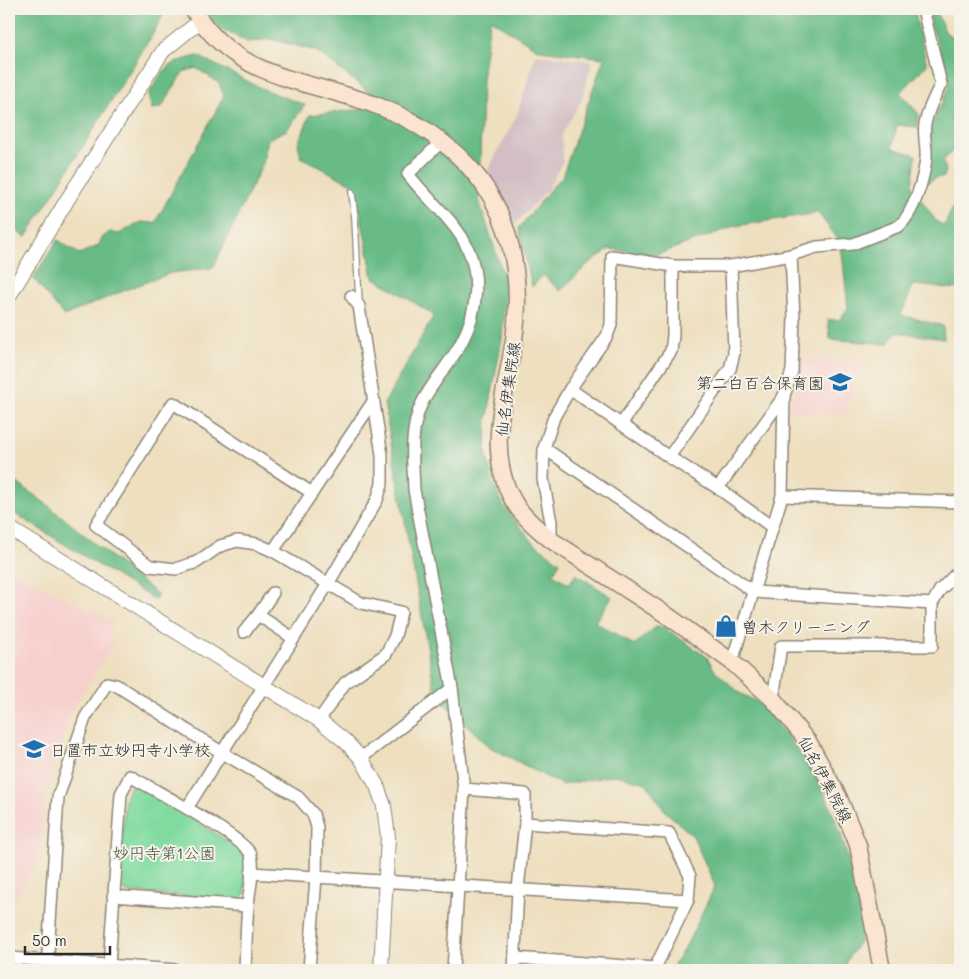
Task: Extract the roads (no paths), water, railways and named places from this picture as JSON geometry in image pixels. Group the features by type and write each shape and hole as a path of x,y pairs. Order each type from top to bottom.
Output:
{"main road":[{"name":"仙名伊集院線","path":"196,15 226,48 256,66 292,82 377,106 413,123 457,155 492,199 503,222 512,249 517,297 517,318 500,414 498,437 499,453 507,487 514,502 535,527 550,540 668,616 732,662 773,699 810,743 838,796 858,845 882,970"}],"street":[{"path":"550,540 551,522 543,479 544,448 554,417 570,389 607,336 611,325 612,256 673,266 732,266 791,255 817,247 853,244 899,226 905,220 921,185 926,158 924,126 928,109 942,84 923,9"},
{"path":"9,296 69,197 163,51 196,15"},
{"path":"441,142 408,174 421,192 441,211 464,241 475,272 476,297 471,320 461,343 422,403 414,429 413,459 414,490 452,688 464,789 453,970"},
{"path":"732,662 782,496 784,396 792,371 794,318 791,255"},
{"path":"622,423 671,351 673,336 673,266"},
{"path":"669,457 730,369 734,353 732,266"},
{"path":"187,808 262,686 328,584 378,500 382,484 382,455 359,306 351,296"},
{"path":"570,389 718,488 772,527"},
{"path":"718,488 784,396"},
{"path":"273,551 374,400"},
{"path":"312,493 173,403 96,525 150,566 176,569 196,562 220,546 237,541 257,544 273,551 360,603 401,612 395,636 386,654 345,683 318,720"},
{"path":"544,448 754,592 932,604"},
{"path":"782,496 960,502"},
{"path":"9,528 318,720 345,740 361,758 377,786 384,806 388,837 381,970"},
{"path":"773,699 781,646 932,646 932,604 940,590 960,570"},
{"path":"244,632 272,593"},
{"path":"258,615 293,638"},
{"path":"48,966 58,798 85,718 107,683 116,685 221,752 298,797 312,814 317,827 316,877 309,970"},
{"path":"361,758 452,688"},
{"path":"109,965 122,794 130,776 187,808 243,844 251,854 245,970"},
{"path":"464,789 525,794 525,823 518,889 514,970"},
{"path":"515,958 654,969 688,900 690,876 669,833 525,823"},
{"path":"251,873 688,900"},
{"path":"113,896 248,906"},
{"path":"9,958 48,966 109,965 176,970"}],"lane":[{"path":"352,194 356,219 359,306"}],"place":[{"name":"第二白百合保育園","path":"840,382"},
{"name":"曽木クリーニング","path":"726,626"},
{"name":"日置市立妙円寺小学校","path":"34,749"}],"park label":[{"name":"妙円寺第1公園","path":"164,852"}]}
